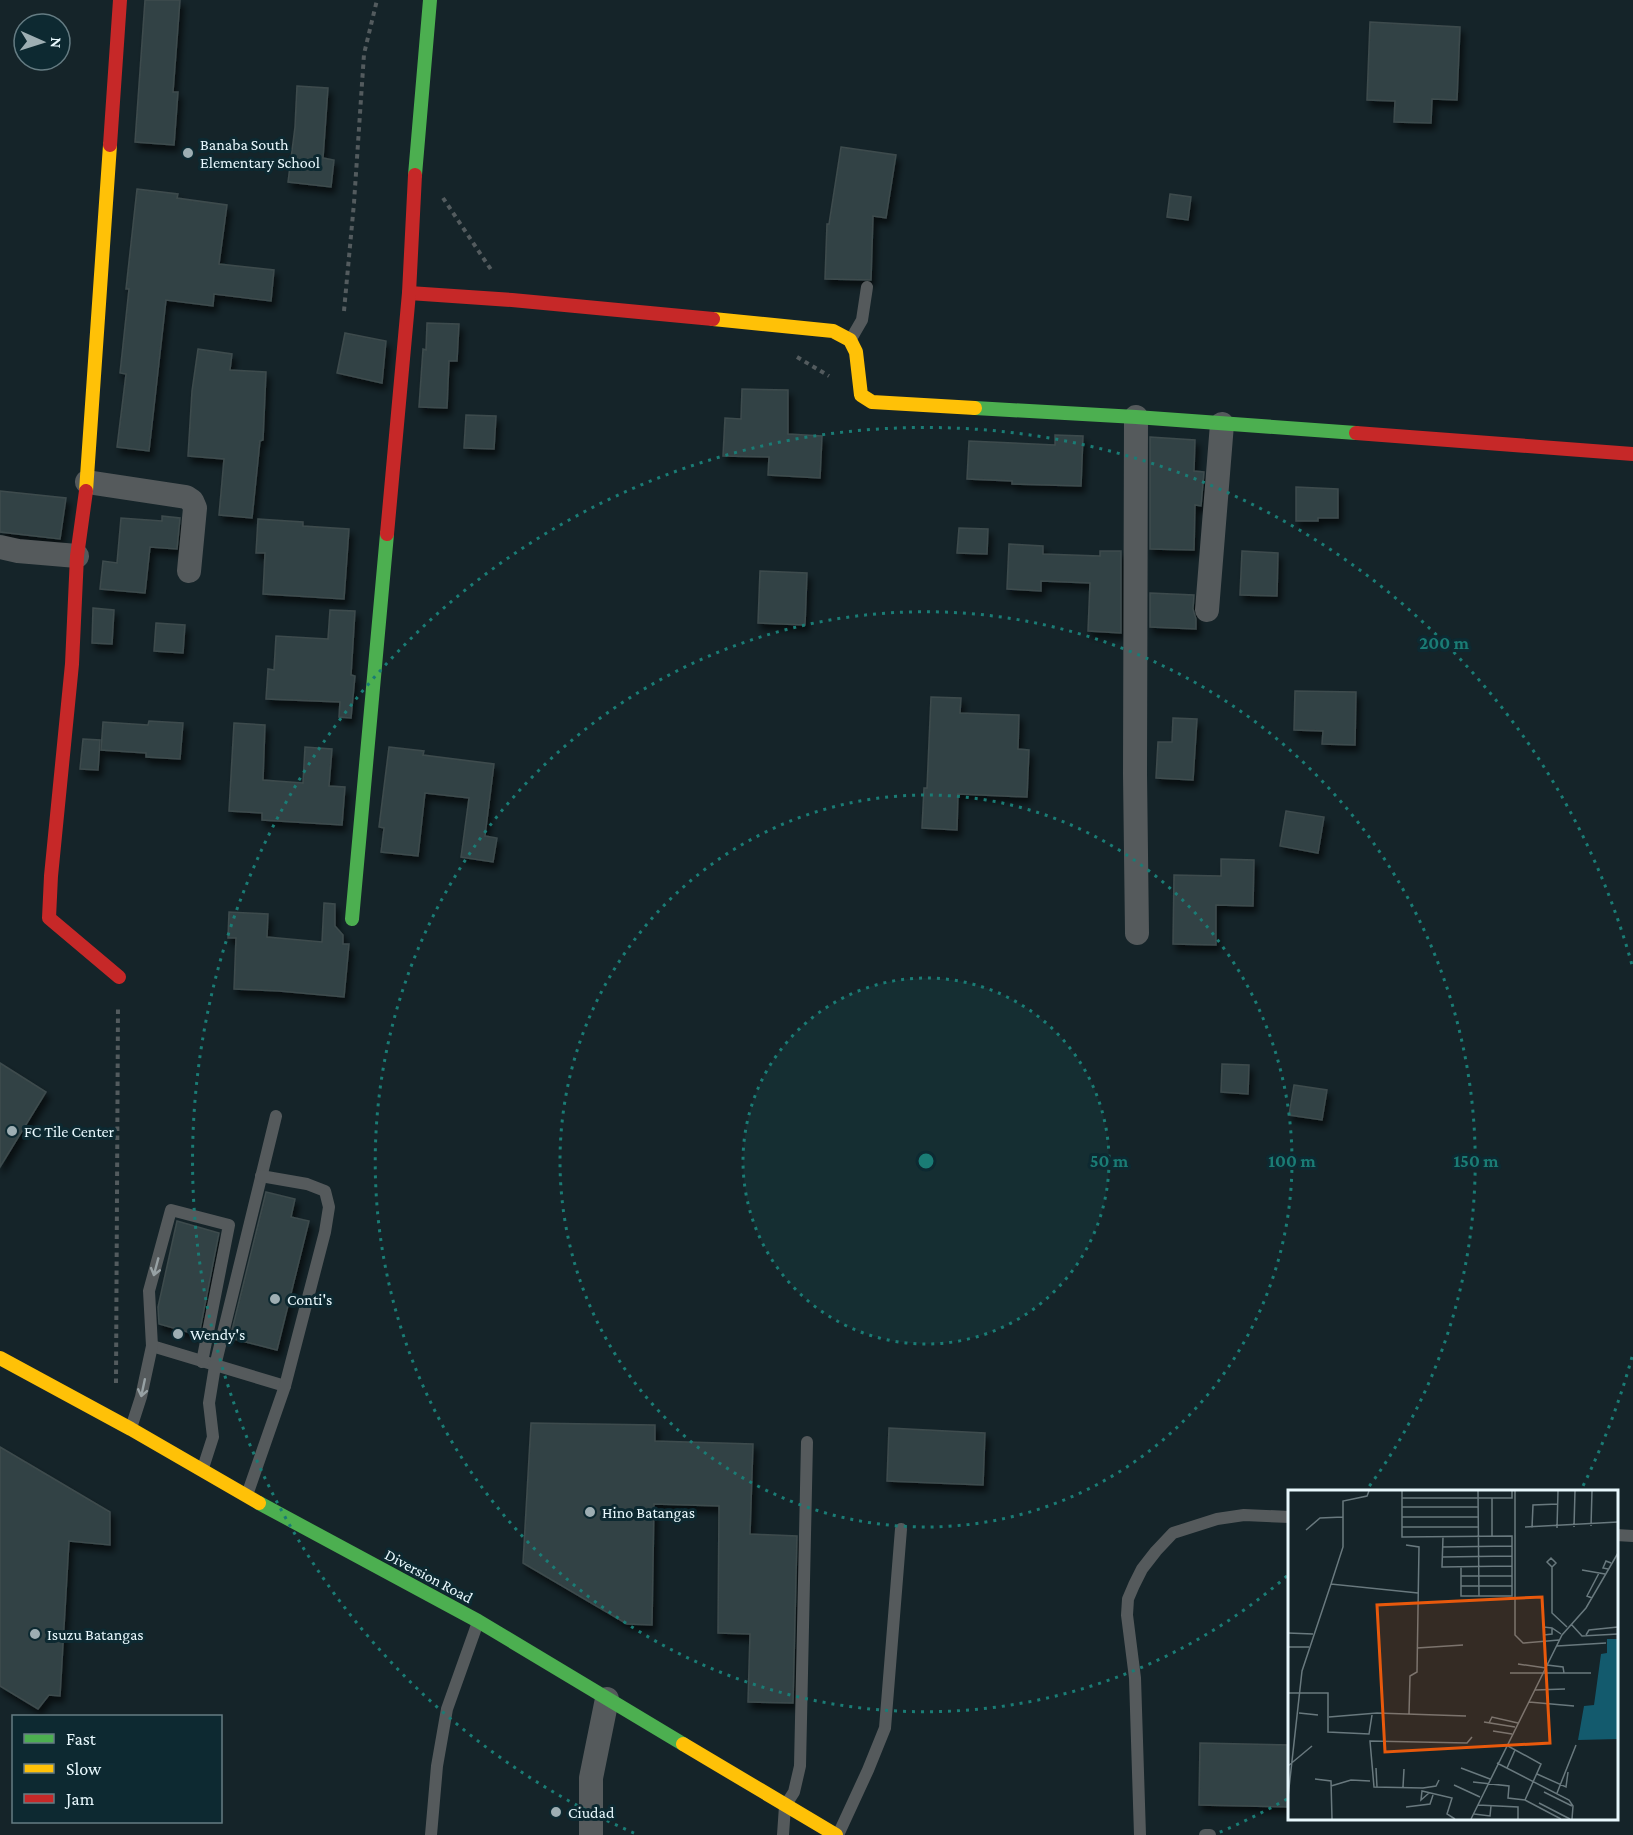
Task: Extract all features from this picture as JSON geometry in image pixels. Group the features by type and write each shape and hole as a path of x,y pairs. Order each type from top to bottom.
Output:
{"main road":[{"path":"119,977 49,918 72,664 77,556 87,482 120,0"},
{"path":"352,919 409,292 416,157 430,0"},
{"path":"409,292 833,332 850,340 856,352 861,395 872,402 1136,417 1633,453"},
{"name":"Diversion Road","path":"0,1358 131,1429 247,1497 478,1621 837,1835"}],"street":[{"path":"1136,417 1137,933"},
{"path":"1207,610 1222,424"},
{"path":"87,482 186,497 192,501 195,508 189,572"},
{"path":"0,547 18,551 77,556"},
{"path":"591,1835 591,1778 607,1699"}],"lane":[{"path":"850,340 862,320 867,287"},
{"path":"202,1470 213,1437 209,1403 215,1366 276,1116"},
{"path":"247,1497 285,1386 325,1232 329,1207 325,1191 307,1184 261,1176"},
{"path":"131,1429 141,1397 152,1346 149,1291 171,1210 229,1225 202,1362"},
{"path":"152,1346 285,1386"},
{"path":"783,1835 785,1806 794,1792 800,1766 807,1442"},
{"path":"1140,1835 1135,1678 1127,1615 1128,1599 1134,1585 1142,1569 1173,1533 1217,1519 1244,1515 1288,1517"},
{"path":"837,1835 885,1728 901,1529"},
{"path":"1618,1535 1633,1536"},
{"path":"431,1835 437,1766 447,1709 478,1621"}],"path":[{"path":"344,311 364,54 377,0"},
{"path":"441,195 512,300"},
{"path":"116,1383 119,977"}],"building":[{"path":"145,0 180,0 173,92 178,92 174,145 135,142"},
{"path":"1370,22 1460,27 1457,100 1432,99 1431,123 1394,122 1395,101 1367,100"},
{"path":"297,86 328,88 323,158 334,160 331,187 288,182 295,127"},
{"path":"841,147 896,155 886,218 873,216 871,280 825,279 827,224 829,224"},
{"path":"137,189 178,194 177,198 227,205 219,264 274,270 271,301 214,294 213,306 166,300 149,451 117,447 126,374 120,373"},
{"path":"1170,194 1191,197 1188,220 1167,217"},
{"path":"427,323 459,324 457,361 449,361 447,408 419,407"},
{"path":"345,333 386,341 382,383 337,373"},
{"path":"198,349 232,354 230,370 266,372 263,440 260,441 252,518 219,515 224,459 188,456 192,391"},
{"path":"742,389 788,390 788,434 822,436 820,478 768,475 769,457 723,456 725,418 741,419"},
{"path":"466,415 496,416 494,449 464,448"},
{"path":"1055,435 1083,436 1081,486 1012,484 1012,481 967,479 969,441 1055,445"},
{"path":"1150,437 1195,440 1194,471 1204,472 1201,506 1195,505 1194,550 1150,549"},
{"path":"1296,487 1338,489 1338,518 1296,521"},
{"path":"0,491 66,498 60,539 0,532"},
{"path":"162,516 180,518 177,549 150,547 145,593 100,589 103,561 117,563 121,518 162,521"},
{"path":"258,519 303,522 303,526 349,529 344,599 263,594 265,553 256,553"},
{"path":"959,528 988,529 987,554 957,553"},
{"path":"1009,544 1043,546 1043,554 1100,556 1100,551 1121,551 1121,633 1088,631 1090,583 1041,581 1041,591 1007,589"},
{"path":"1242,551 1278,553 1277,596 1240,595"},
{"path":"760,571 807,573 805,625 758,623"},
{"path":"1150,593 1194,595 1193,609 1196,629 1150,627"},
{"path":"93,608 114,610 112,644 92,643"},
{"path":"330,610 355,611 351,675 355,676 351,718 339,717 340,702 266,699 268,669 274,670 276,636 328,639"},
{"path":"156,623 185,625 183,653 154,651"},
{"path":"1295,691 1356,692 1355,745 1322,744 1323,731 1294,730"},
{"path":"931,697 961,698 960,713 1019,715 1018,749 1029,750 1027,797 958,794 957,830 922,828 924,788 927,788"},
{"path":"1173,718 1197,719 1193,780 1156,778 1158,742 1172,742"},
{"path":"149,721 183,723 180,759 146,757 146,753 101,750 103,722 148,725"},
{"path":"234,723 265,725 263,780 303,783 305,747 332,749 329,786 345,787 342,825 262,820 262,813 229,811"},
{"path":"83,739 100,740 98,770 80,769"},
{"path":"389,747 424,751 423,755 494,764 485,836 497,838 493,862 461,857 469,798 425,793 418,856 381,852 384,828 379,827"},
{"path":"1286,811 1324,817 1318,853 1280,846"},
{"path":"1221,859 1254,860 1253,906 1216,905 1216,945 1173,944 1174,875 1221,876"},
{"path":"324,903 335,904 335,926 343,935 343,944 349,944 344,997 234,989 236,938 228,938 229,912 268,914 267,937 322,942"},
{"name":"FC Tile Center","path":"0,1063 46,1092 0,1167"},
{"path":"1222,1064 1249,1065 1248,1094 1221,1092"},
{"path":"1294,1085 1327,1090 1322,1120 1289,1115"},
{"path":"266,1192 295,1199 291,1217 309,1221 277,1350 230,1338"},
{"path":"177,1221 219,1233 200,1330 197,1329 195,1334 159,1324 158,1307"},
{"path":"531,1423 655,1425 655,1441 753,1444 750,1534 797,1536 793,1703 748,1702 750,1634 718,1633 719,1506 654,1504 652,1625 627,1624 523,1563"},
{"path":"889,1428 985,1433 983,1485 887,1481"},
{"name":"Isuzu Batangas","path":"0,1447 110,1512 110,1545 69,1541 60,1696 49,1695 38,1709 0,1686"},
{"path":"1200,1743 1288,1745 1288,1807 1199,1805"}],"traffic: fast":[{"path":"415,175 430,0"},
{"path":"975,408 1356,433"},
{"path":"352,919 387,534"},
{"path":"259,1503 478,1621 683,1744"}],"traffic: slow":[{"path":"86,491 110,145"},
{"path":"713,319 833,331 850,340 856,352 861,395 872,402 975,408"},
{"path":"0,1358 131,1429 259,1503"},
{"path":"683,1744 836,1835"}],"traffic: jam":[{"path":"110,145 120,0"},
{"path":"387,534 409,293 415,175"},
{"path":"409,293 512,300 713,319"},
{"path":"1356,433 1633,454"},
{"path":"86,491 77,556 72,664 49,918 119,977"}],"place":[{"name":"Banaba South Elementary School","path":"188,153"},
{"name":"FC Tile Center","path":"12,1131"},
{"name":"Conti's","path":"275,1299"},
{"name":"Wendy's","path":"178,1334"},
{"name":"Hino Batangas","path":"590,1512"},
{"name":"Isuzu Batangas","path":"35,1634"},
{"name":"Ciudad","path":"556,1812"}]}
